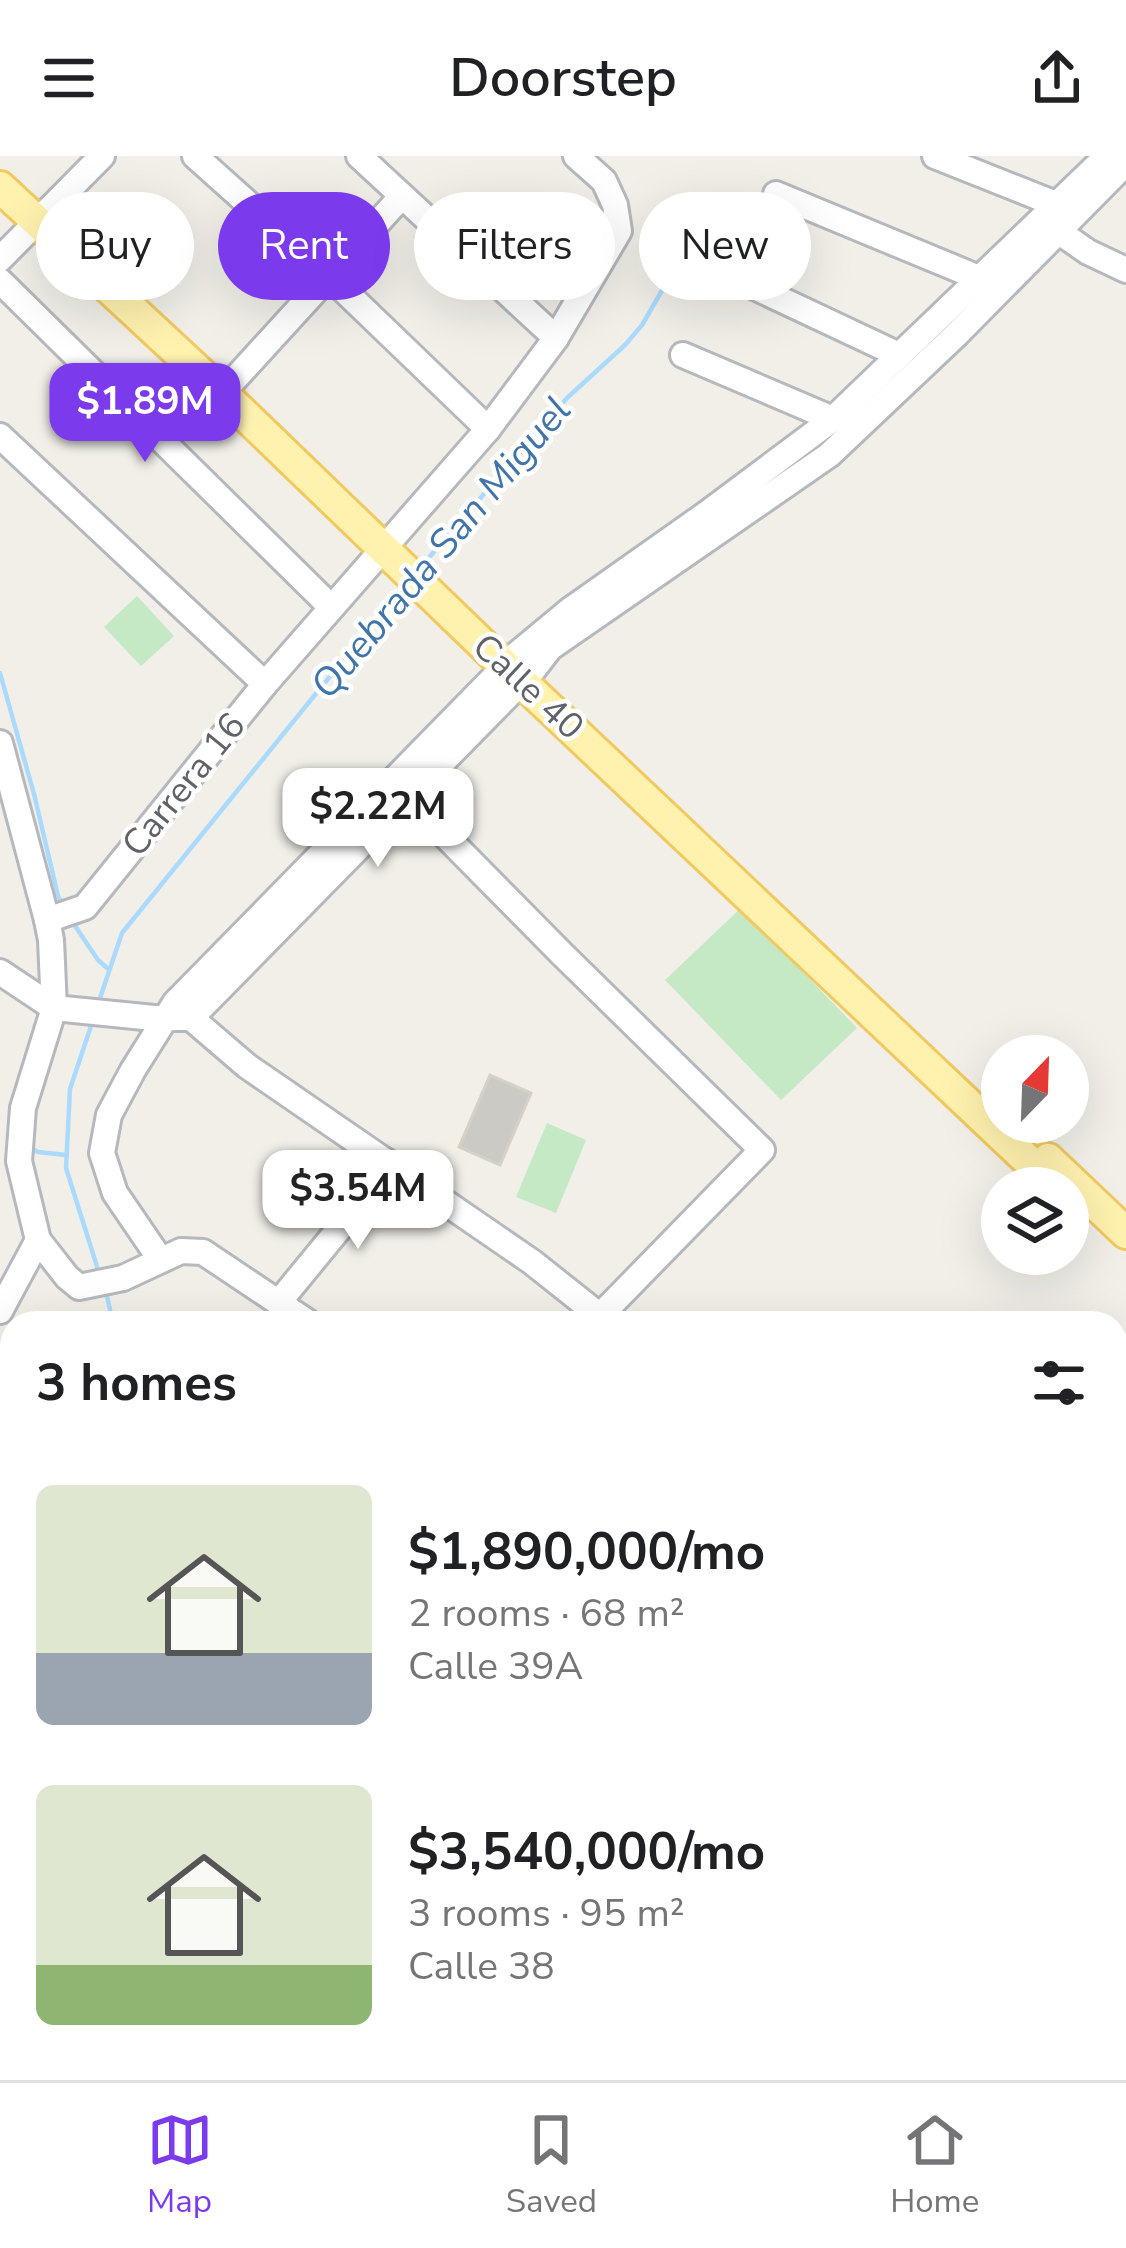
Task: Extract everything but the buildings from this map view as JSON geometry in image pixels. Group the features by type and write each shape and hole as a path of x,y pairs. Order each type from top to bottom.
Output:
{"main road":[{"name":"Calle 40","path":"0,164 36,207"},
{"name":"Calle 40","path":"0,187 36,210"},
{"name":"Calle 40","path":"134,300 920,1047 1037,1167"},
{"name":"Calle 40","path":"959,1085 981,1100"},
{"path":"1032,1143 1126,1233"},
{"path":"1089,1218 1126,1252"}],"street":[{"path":"66,192 102,156"},
{"path":"195,156 235,192"},
{"path":"359,156 556,338"},
{"name":"Carrera 16","path":"53,918 85,907 265,684 332,607 394,548 556,338 619,231 615,205 604,182 576,156"},
{"path":"934,156 1058,205"},
{"path":"160,1258 115,1193 102,1153 109,1114 133,1070 171,1018 175,1003 399,789 570,610 833,418 1058,205 1120,164"},
{"path":"519,668 830,455 957,334 1120,164"},
{"path":"390,209 402,196"},
{"path":"811,208 979,278"},
{"path":"0,259 36,222"},
{"path":"1058,231 1126,270"},
{"path":"0,281 332,607"},
{"path":"227,387 308,300"},
{"path":"353,300 488,429"},
{"path":"782,300 899,355"},
{"path":"683,355 833,418"},
{"path":"0,436 265,684"},
{"path":"0,743 53,918 59,1009 23,1114 20,1158 38,1240 79,1287 123,1278 181,1251 203,1252 292,1311"},
{"path":"399,789 762,1150 605,1311"},
{"path":"0,972 59,1009 171,1018 532,1262 586,1311"},
{"path":"279,1302 343,1224 386,1161"},
{"path":"0,1311 38,1240"}],"green space":[{"path":"137,596 174,636 141,666 104,627"},
{"path":"741,908 857,1028 781,1100 665,980"},
{"path":"547,1123 586,1140 556,1213 516,1197"}],"waterway":[{"name":"Quebrada San Miguel","path":"420,568 567,398 625,345 656,300"},
{"name":"Quebrada San Miguel","path":"98,1004 122,933 404,585"},
{"path":"0,673 63,905"},
{"path":"71,920 107,968"},
{"name":"Quebrada San Miguel","path":"93,1020 70,1089 66,1168 100,1276"},
{"path":"31,1148 66,1155"},
{"name":"Quebrada San Miguel","path":"106,1292 110,1311"}]}
